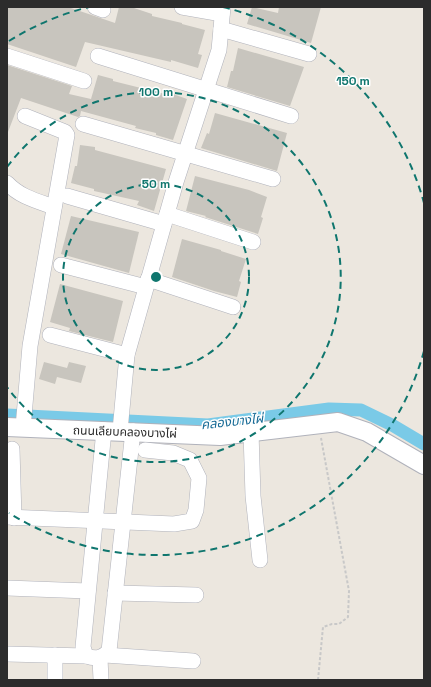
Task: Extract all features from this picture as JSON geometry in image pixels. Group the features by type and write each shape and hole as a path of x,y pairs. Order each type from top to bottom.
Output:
{"street":[{"path":"182,7 222,17 308,54"},
{"path":"97,656 109,651 123,522 120,429 127,355 165,219 219,50 222,17"},
{"path":"7,56 84,81"},
{"path":"98,56 291,116"},
{"path":"18,425 26,392 30,346 67,135 65,132 26,116"},
{"path":"83,124 273,179"},
{"path":"7,183 14,190 28,198 54,207"},
{"path":"67,196 254,242"},
{"path":"61,264 147,283 233,307"},
{"path":"50,335 127,355"},
{"name":"ถนนเลียบคลองบางไผ่","path":"18,425 120,429 220,436 338,422 367,432 424,465"},
{"path":"101,680 97,656 83,647 95,520 120,429"},
{"path":"251,432 253,496 260,560"},
{"path":"12,449 11,517 174,524 192,521 196,510 199,478 190,460 172,453 145,450"},
{"path":"7,588 88,591"},
{"path":"115,593 196,595"},
{"path":"7,654 97,656 193,661"},
{"path":"55,655 55,680"}],"path":[{"path":"318,680 323,627 332,624 339,624 348,617 349,591 319,424"}],"building":[{"path":"7,7 68,7 115,23 119,7 131,7 152,14 152,16 205,30 198,54 202,55 198,68 171,60 171,62 85,42 76,67 7,44"},
{"path":"252,7 278,13 279,7 321,7 311,43 247,24"},
{"path":"238,48 304,67 290,106 227,87 231,71 233,71"},
{"path":"7,65 72,86 69,94 91,99 98,75 113,79 113,81 169,95 170,93 187,99 173,140 156,135 156,133 135,128 136,126 81,111 80,116 78,117 21,98 7,132"},
{"path":"215,113 287,133 277,171 201,148 207,133 209,134"},
{"path":"80,145 95,147 95,150 166,169 154,211 137,205 139,201 94,191 94,189 71,183 75,166 77,166"},
{"path":"195,176 249,190 267,197 258,234 205,217 206,216 186,211"},
{"path":"71,216 139,232 129,273 61,254"},
{"path":"182,239 246,259 239,281 241,282 237,297 172,277"},
{"path":"60,284 123,301 113,342 69,331 70,328 50,322"},
{"path":"44,362 67,368 69,362 86,366 81,383 57,377 55,384 39,379"}],"waterway":[{"name":"คลองบางไผ่","path":"7,415 208,425 329,409 361,410 392,425 424,444"}]}
